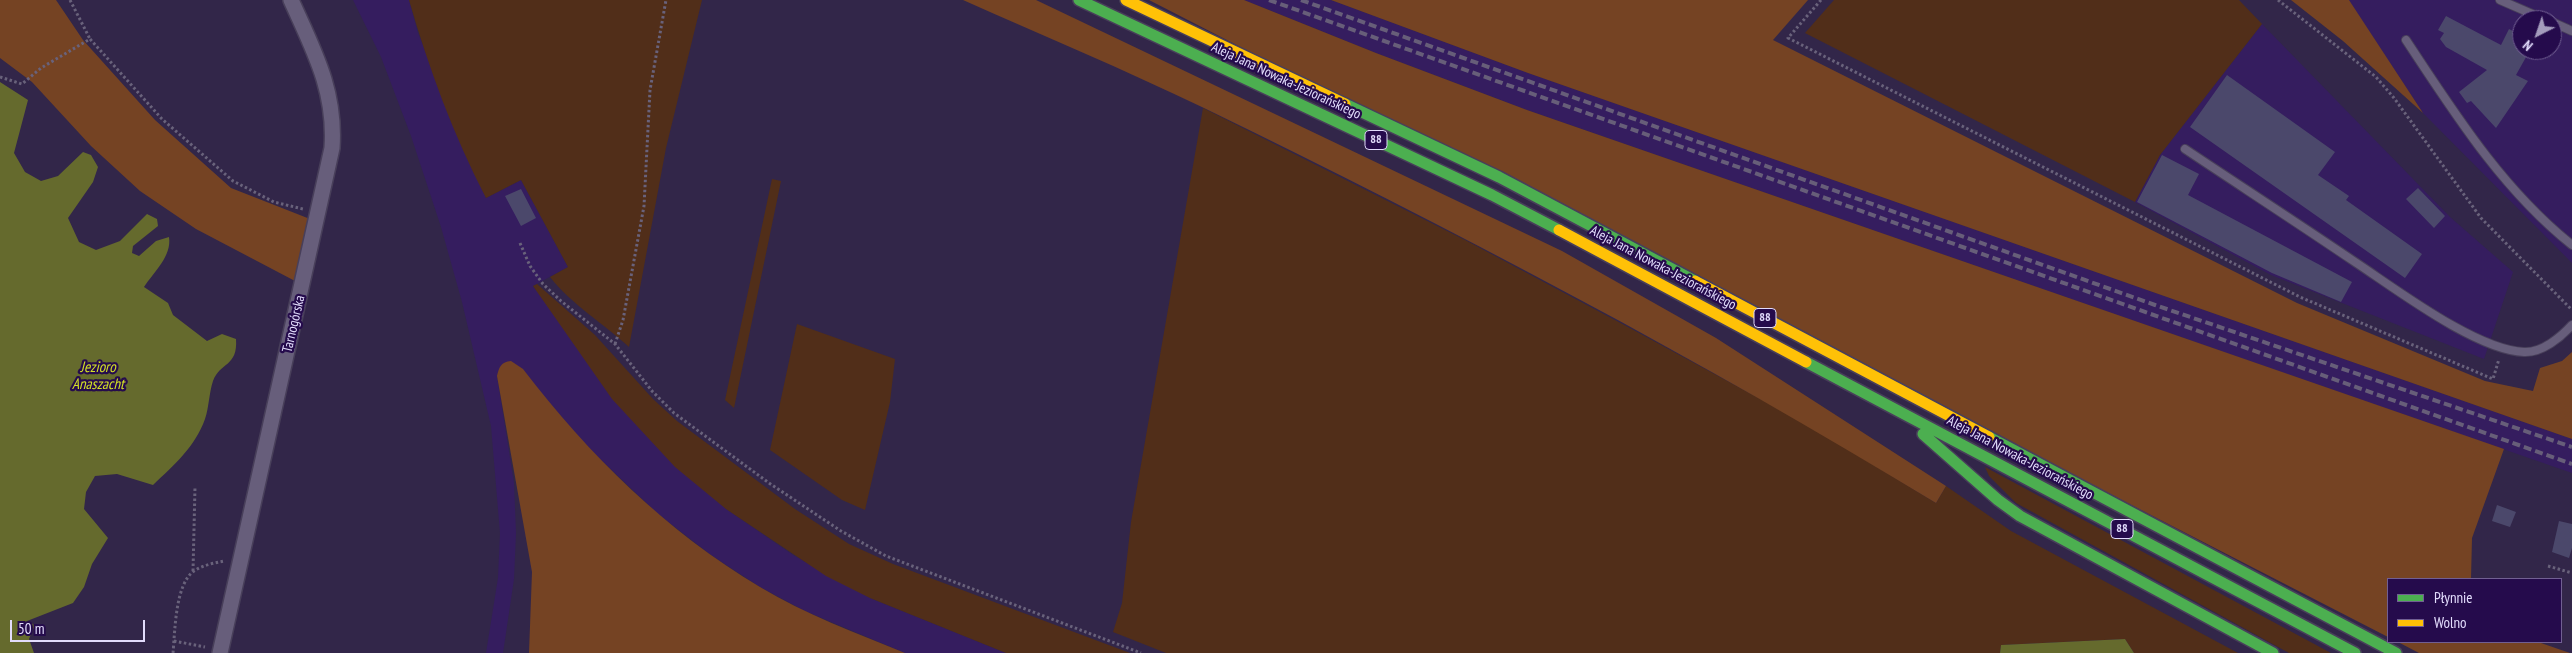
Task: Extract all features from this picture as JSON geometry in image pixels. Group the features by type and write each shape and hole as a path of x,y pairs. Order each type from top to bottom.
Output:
{"main road":[{"name":"Aleja Jana Nowaka-Jeziorańskiego","path":"1079,0 1492,195 2354,653"},
{"name":"Aleja Jana Nowaka-Jeziorańskiego","path":"1126,0 1499,177 2396,653"},
{"path":"1890,405 1998,500 2020,516 2273,653"}],"street":[{"name":"Tarnogórska","path":"220,651 332,148 334,122 324,76 290,0"}],"lane":[{"path":"2500,0 2523,10"},
{"path":"2406,40 2465,129 2496,168 2532,209 2572,245"},
{"path":"2185,149 2419,305 2503,349 2526,353 2545,346 2563,335 2572,325"}],"path":[{"path":"70,0 90,39 162,119 233,181 274,202 318,212"},
{"path":"615,344 624,320 644,206 650,90 666,0"},
{"path":"1821,0 1788,38 2300,297 2492,379 2503,349"},
{"path":"2278,0 2376,77 2394,98 2481,218 2572,310"},
{"path":"1,77 22,84 40,68 90,39"},
{"path":"520,243 530,266 543,284 562,302 615,344 652,391 674,413 769,483 841,531 886,556 1141,653"},
{"path":"193,571 195,487"},
{"path":"173,653 178,605 184,584 193,571 242,556"},
{"path":"2548,566 2572,573"},
{"path":"174,641 220,651"}],"shaded area":[{"path":"0,0 56,0 83,40 155,120 231,188 310,219 295,281 196,229 140,191 91,146 32,82 0,58"},
{"path":"353,0 409,0 418,33 486,198 521,180 568,267 533,286 726,509 793,555 870,598 1006,653 905,653 805,611 760,587 711,555 658,514 581,441 552,406 497,376 514,483 516,533 514,579 503,653 486,653 498,578 500,533 491,426 462,302 441,227 411,136 381,57"},
{"path":"409,0 702,0 666,148 629,347 577,305 550,277 568,267 521,180 486,198 463,150 443,101"},
{"path":"963,0 1036,0 1562,251 1716,338 1946,486 1936,503 1757,398 1483,248 1204,108"},
{"path":"1149,0 1244,0 1376,53 1527,110 2504,449 2472,538 2471,578 2387,578 2387,636"},
{"path":"1244,0 1331,0 1528,73 2572,439 2572,473 1527,110 1376,53"},
{"path":"1331,0 1808,0 1773,40 2297,303 2485,381 2533,391 2540,368 2562,361 2572,352 2572,439 1528,73"},
{"path":"1834,0 2239,0 2262,24 2160,155 2135,202 1805,33"},
{"path":"2291,0 2349,0 2423,113 2343,41"},
{"path":"2348,0 2572,0 2572,263 2423,113"},
{"path":"2262,24 2450,217 2513,272 2484,359 2271,275 2135,202 2160,155"},
{"path":"1203,108 1467,241 1628,327 1810,426 1936,503 1946,486 2011,531 2238,653 2134,653 2125,639 2001,645 2000,653 1166,653 1113,632 1122,603 1131,522"},
{"path":"772,179 781,181 734,408 725,400"},
{"path":"537,284 595,335 653,399 677,421 795,509 849,544 893,564 1130,653 1006,653 870,598 826,576 726,509 675,467 612,399 533,286"},
{"path":"797,324 895,359 890,402 865,510 842,500 770,450"},
{"path":"511,361 523,369 548,401 602,461 661,516 693,541 726,565 777,597 831,623 905,653 529,653 532,572 497,376 501,366 505,362"},
{"path":"1985,467 2331,653 2289,653 2016,503 1989,476"},
{"path":"2400,643 2541,643 2570,653 2419,653"}],"water":[{"name":"Jezioro Anaszacht","path":"0,82 28,100 14,153 25,172 41,181 58,176 83,152 91,155 98,167 93,182 68,218 79,242 96,250 120,241 147,214 157,219 158,226 133,246 132,253 139,256 156,241 169,237 168,251 165,257 144,287 168,303 173,315 207,341 222,334 236,339 234,355 213,381 201,429 190,447 169,470 153,485 117,474 95,476 86,492 84,509 108,538 92,564 84,587 73,603 27,621 35,625 29,639 34,653 0,653"},
{"path":"2125,639 2134,653 2000,653 2001,645"}],"building":[{"path":"2446,16 2501,45 2509,29 2512,31 2512,60 2524,60 2516,75 2528,81 2496,128 2471,101 2467,103 2459,92 2487,70 2446,47 2440,39 2444,33 2438,30"},
{"path":"2227,75 2335,152 2318,175 2349,196 2346,200 2422,254 2405,278 2190,127"},
{"path":"2162,155 2199,174 2188,195 2352,282 2341,302 2272,273 2137,202"},
{"path":"2418,188 2445,216 2434,228 2406,199"},
{"path":"521,189 536,218 521,226 505,196"},
{"path":"2497,505 2516,512 2510,527 2492,521"},
{"path":"2559,521 2572,524 2572,548 2569,558 2552,552"}],"railway":[{"path":"1269,0 2572,464"},
{"path":"1301,0 2155,305 2572,447"}],"traffic: fast":[{"path":"1079,0 1492,195 1559,230"},
{"path":"1345,104 1499,177 1695,281"},
{"path":"1806,362 2355,653"},
{"path":"1923,434 1998,500 2020,516 2273,653"},
{"path":"1989,437 2396,653"}],"traffic: slow":[{"path":"1126,0 1345,104"},
{"path":"1559,230 1806,362"},
{"path":"1695,281 1989,437"}]}
